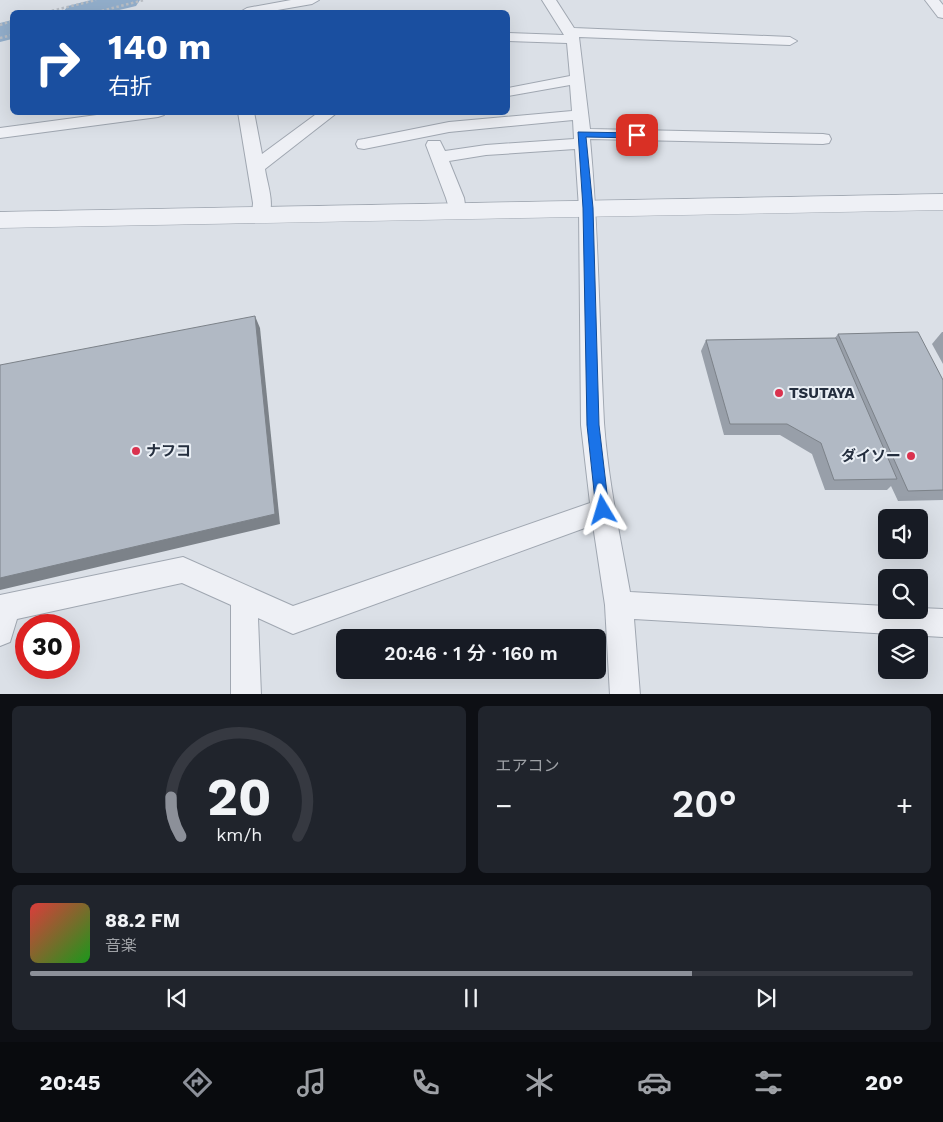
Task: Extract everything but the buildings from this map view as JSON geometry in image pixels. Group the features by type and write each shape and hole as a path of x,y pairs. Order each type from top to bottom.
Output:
{"street":[{"path":"258,10 312,0"},
{"path":"549,0 572,36 577,79 588,208 593,425 603,510 619,605 625,694"},
{"path":"932,0 943,14"},
{"path":"510,37 572,36 790,41"},
{"path":"510,92 577,79"},
{"path":"0,133 135,115"},
{"path":"247,115 262,203 260,215"},
{"path":"256,167 304,129 325,115"},
{"path":"364,144 449,127 580,115"},
{"path":"428,131 455,198 457,211"},
{"path":"439,157 582,139 823,139"},
{"path":"0,220 943,202"},
{"path":"2,616 183,570 293,620 603,510"},
{"path":"244,597 246,694"},
{"path":"619,605 943,623"}],"path":[{"path":"55,10 96,0"},
{"path":"105,10 144,0"}],"waterway":[{"path":"86,10 126,0"},
{"path":"0,33 10,30"}],"place":[{"name":"TSUTAYA","path":"779,393"},
{"name":"ナフコ","path":"136,451"},
{"name":"ダイソー","path":"911,456"}],"route":[{"path":"603,510 593,425 588,208 582,134 637,135"}]}
